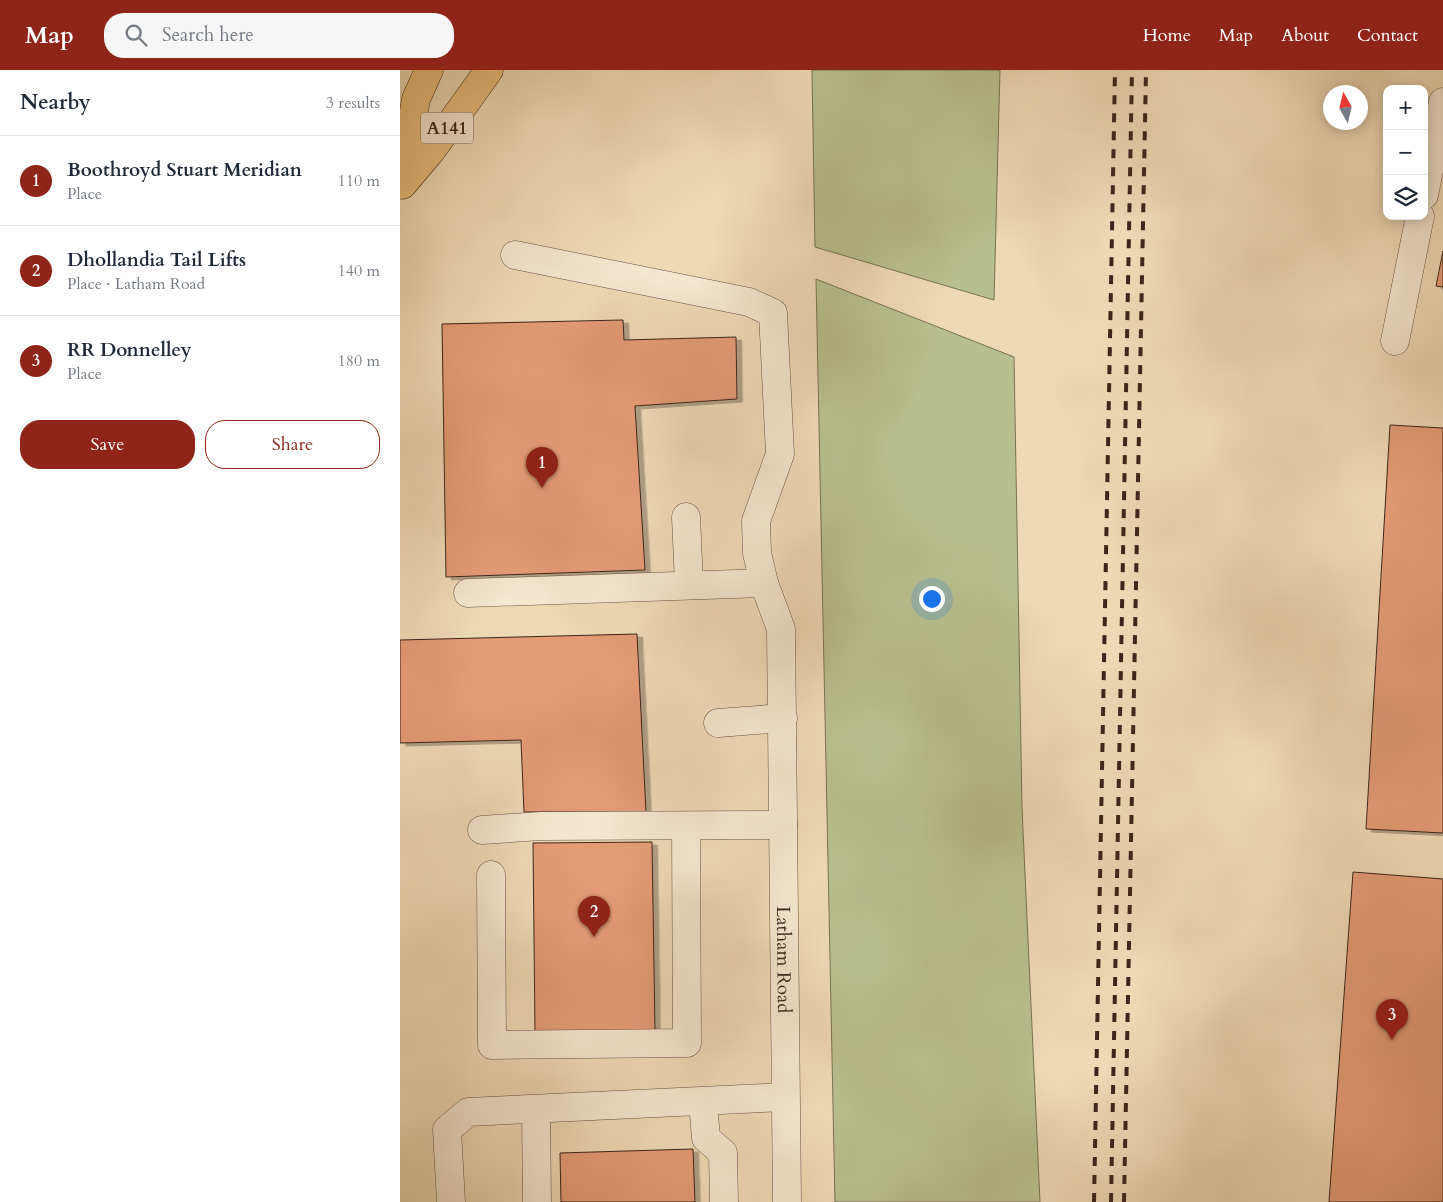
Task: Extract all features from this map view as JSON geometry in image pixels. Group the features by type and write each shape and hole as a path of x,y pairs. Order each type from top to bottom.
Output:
{"highway":[{"name":"A141","path":"401,186 416,99 429,70"},
{"name":"A141","path":"401,186 431,151 489,70"}],"street":[{"path":"1428,175 1443,102"},
{"path":"1395,341 1419,220"},
{"name":"Latham Road","path":"515,255 749,302 773,313 780,454 756,521 757,553 764,583 781,629 787,1202"},
{"path":"686,517 689,584"},
{"path":"468,593 689,584 764,583"},
{"path":"718,723 783,718"},
{"path":"482,830 541,826 783,825"},
{"path":"490,875 492,1045 686,1043 686,826"},
{"path":"451,1202 447,1130 468,1112 785,1097"},
{"path":"703,1102 706,1138 723,1153 724,1202"},
{"path":"536,1110 537,1202"}],"green space":[{"path":"812,70 1000,70 994,300 815,247"},
{"path":"816,279 1014,357 1022,808 1040,1202 835,1202"}],"building":[{"path":"1443,251 1443,287 1436,286"},
{"path":"623,320 624,340 736,337 737,399 635,406 645,570 446,577 442,324"},
{"path":"1390,425 1443,428 1443,833 1366,829"},
{"path":"637,634 646,812 524,812 521,740 400,743 400,640"},
{"path":"652,842 655,1031 535,1032 533,843"},
{"path":"1353,872 1443,879 1443,1202 1329,1202"},
{"path":"693,1149 695,1202 561,1202 560,1153"}],"railway":[{"path":"1094,1202 1115,70"},
{"path":"1111,1202 1132,70"},
{"path":"1124,1202 1146,70"}],"place":[{"name":"Boothroyd Stuart Meridian","path":"542,488"},
{"name":"Dhollandia Tail Lifts","path":"594,937"},
{"name":"RR Donnelley","path":"1392,1040"}]}
